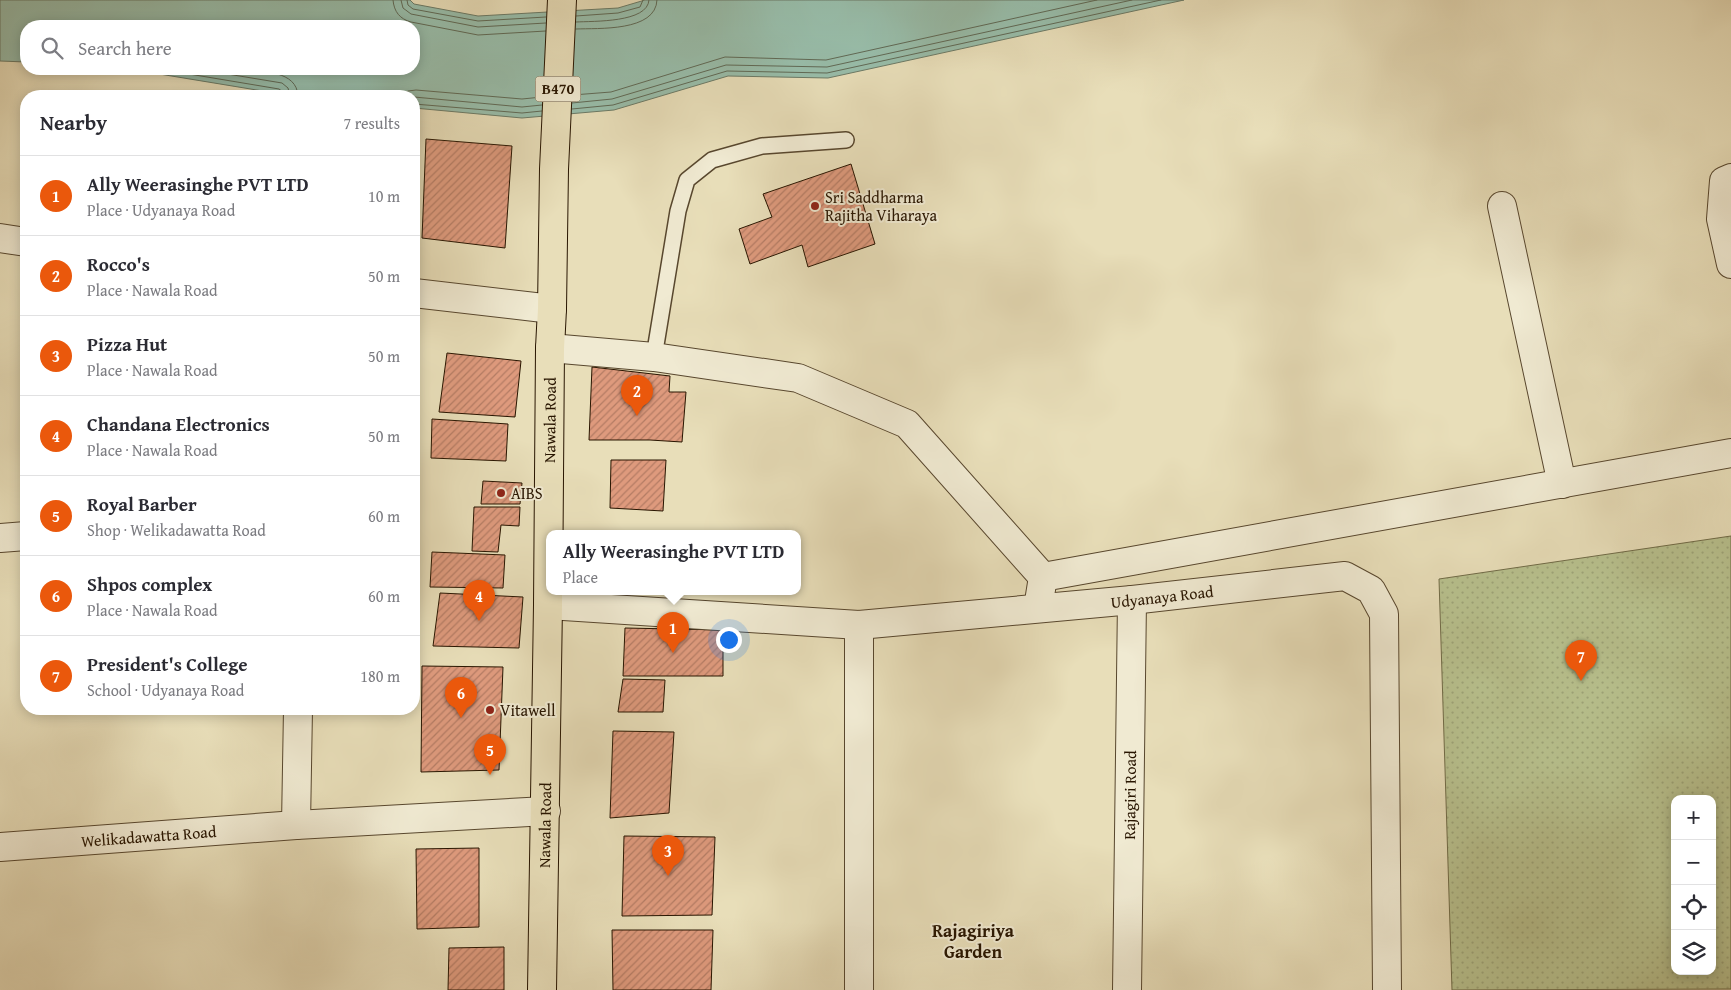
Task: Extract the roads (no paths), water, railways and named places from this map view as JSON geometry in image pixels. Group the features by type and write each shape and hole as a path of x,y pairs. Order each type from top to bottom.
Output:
{"main road":[{"name":"Nawala Road","path":"549,530 554,169 562,5"},
{"name":"Nawala Road","path":"542,990 548,595"}],"street":[{"path":"1731,178 1724,181 1721,219 1731,264"},
{"path":"1502,206 1562,484"},
{"path":"0,238 20,241"},
{"path":"420,294 552,309"},
{"path":"550,348 654,357 798,378 907,424 1043,577"},
{"path":"1043,577 1731,453"},
{"path":"0,538 20,536"},
{"name":"Udyanaya Road","path":"548,605 860,625 1132,600 1346,576 1371,590 1384,614 1387,990"},
{"path":"1038,608 1043,577"},
{"name":"Rajagiri Road","path":"1126,990 1132,600"},
{"path":"859,990 860,625"},
{"path":"296,825 298,715"},
{"name":"Welikadawatta Road","path":"0,847 296,825 546,811"}],"lane":[{"path":"654,357 678,211 687,180 712,160 762,146 846,140"}],"water":[{"path":"0,0 410,0 414,4 478,16 618,8 645,0 1184,0 828,78 728,76 614,110 522,118 420,109 420,90 257,90 165,75 420,75 420,20 20,20 20,62 0,61"}],"place":[{"name":"Sri Saddharma Rajitha Viharaya","path":"815,206"},
{"name":"Rocco's","path":"637,416"},
{"name":"AIBS","path":"501,493"},
{"name":"Chandana Electronics","path":"479,621"},
{"name":"Ally Weerasinghe PVT LTD","path":"673,653"},
{"name":"President's College","path":"1581,681"},
{"name":"Vitawell","path":"490,710"},
{"name":"Shpos complex","path":"461,718"},
{"name":"Royal Barber","path":"490,775"},
{"name":"Pizza Hut","path":"668,876"}],"district":[{"name":"Rajagiriya Garden","path":"973,941"}]}
